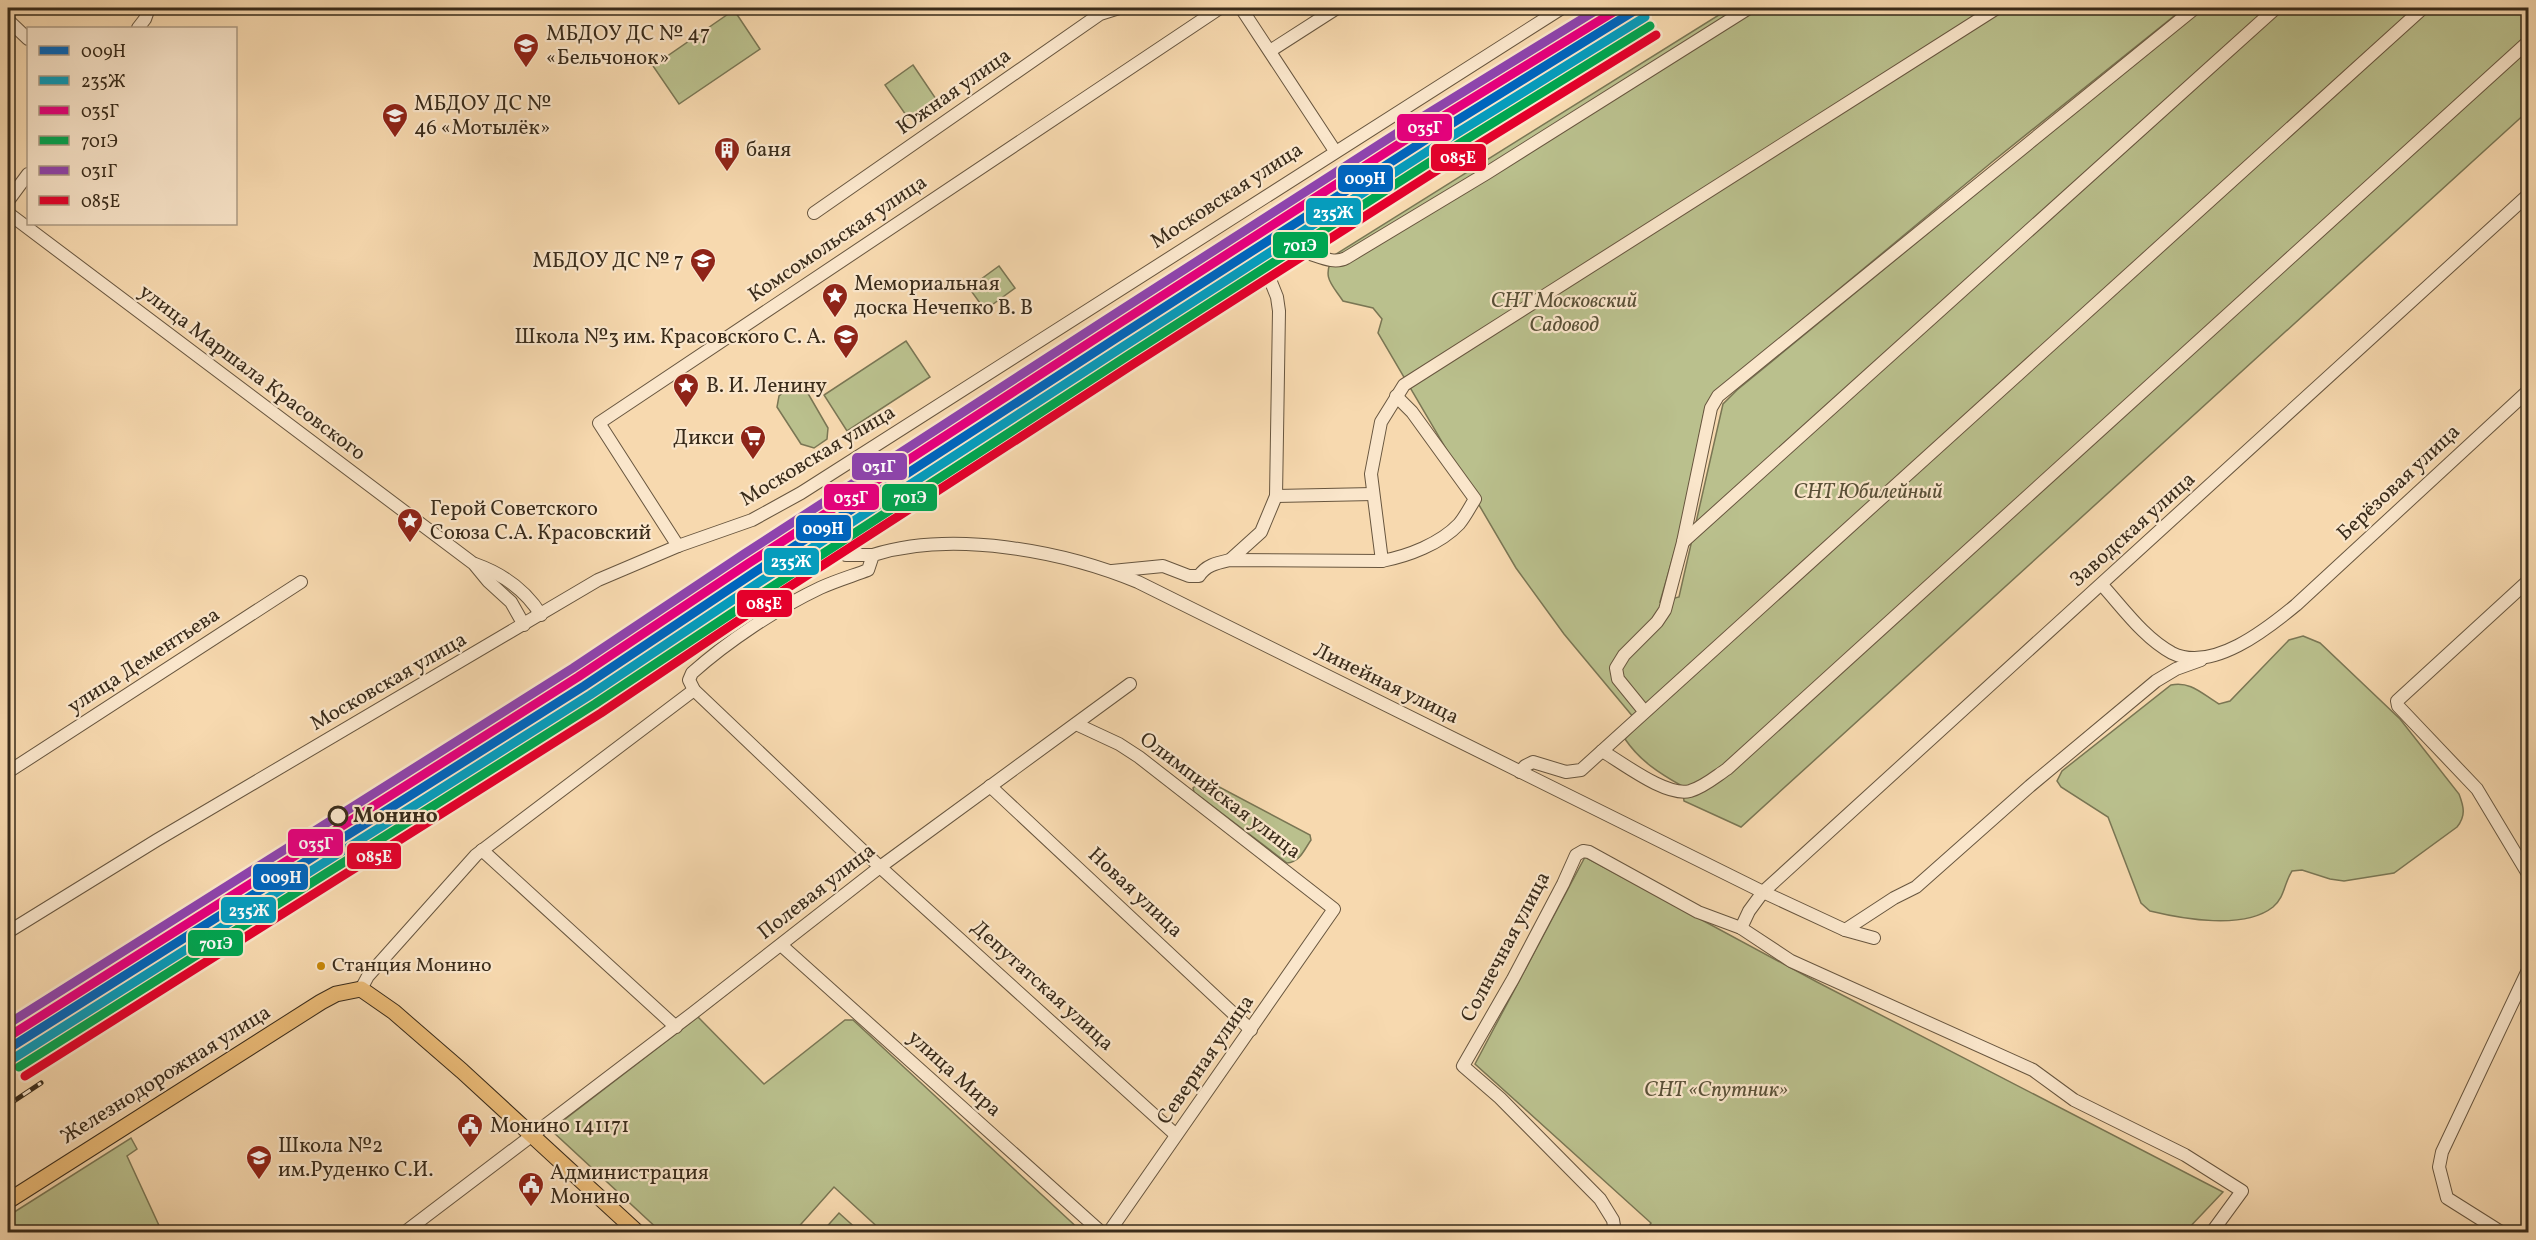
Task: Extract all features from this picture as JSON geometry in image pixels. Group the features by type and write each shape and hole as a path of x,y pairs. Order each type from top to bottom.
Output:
{"main road":[{"path":"360,985 394,1012 531,1134 638,1233"},
{"name":"Железнодорожная улица","path":"8,1201 321,1002 360,985"}],"street":[{"path":"139,27 145,20 149,8"},
{"name":"Южная улица","path":"814,213 1100,14 1119,8"},
{"name":"Комсомольская улица","path":"678,546 599,423 1220,8"},
{"path":"1241,8 1335,151"},
{"path":"1270,51 1337,8"},
{"name":"Московская улица","path":"8,932 158,840 598,580 678,546 752,520 801,493 1562,8"},
{"path":"693,690 689,680 692,673 704,662 767,619 821,588 843,571 845,563 835,537 839,529 858,514 1131,351 1250,289 1269,277 1297,251 1333,261 1346,258 1749,8"},
{"path":"1382,561 1371,474 1381,422 1404,385 1997,8"},
{"path":"1644,711 1617,679 1616,668 1624,655 1662,616 1683,542 1711,408 1718,396 2195,8"},
{"path":"1683,542 2276,8"},
{"path":"1520,772 1533,762 1566,772 1576,772 1602,751 2423,8"},
{"path":"8,20 27,38"},
{"path":"1602,751 1661,786 1682,792 1700,787 1727,769 2529,42"},
{"path":"8,201 27,175"},
{"name":"Заводская улица","path":"1741,928 1749,911 1763,892 2529,195"},
{"name":"улица Маршала Красовского","path":"8,213 474,564 488,581 511,602 524,625"},
{"path":"1230,560 1261,532 1276,496 1280,311 1269,277"},
{"name":"Берёзовая улица","path":"1845,930 1894,898 1916,887 2156,681 2176,669 2242,644 2296,604 2529,391"},
{"path":"1112,572 1163,566 1189,576 1199,576 1203,569 1230,560 1382,561 1401,557 1450,532 1460,523 1475,499 1412,412 1396,396"},
{"path":"1276,496 1373,494"},
{"name":"Линейная улица","path":"871,560 887,551 958,545 1046,554 1112,572 1138,582 1763,892 1845,930 1874,938"},
{"path":"821,588 868,570 871,560 846,555 841,551"},
{"name":"улица Маршала Красовского","path":"474,564 498,572 530,597 541,615"},
{"path":"2529,581 2397,701 2398,706 2477,789 2529,874"},
{"name":"улица Дементьева","path":"8,772 301,582"},
{"path":"2102,585 2158,644 2184,657 2208,657"},
{"name":"Полевая улица","path":"405,1233 417,1226 531,1134 676,1027 880,867 1130,684"},
{"name":"Железнодорожная улица","path":"360,985 482,850 693,690"},
{"name":"Депутатская улица","path":"693,690 880,867 1176,1135"},
{"name":"Олимпийская улица","path":"1076,724 1119,744 1139,757 1334,909"},
{"name":"Новая улица","path":"990,786 1251,1030"},
{"path":"482,850 676,1027"},
{"name":"Солнечная улица","path":"1615,1233 1613,1220 1600,1199 1500,1098 1463,1066 1558,894 1576,855 1583,851 1589,852 1698,912 1741,928"},
{"name":"Северная улица","path":"1109,1233 1334,909"},
{"path":"1741,928 1791,960 2033,1070 2074,1100 2175,1150 2242,1191 2212,1233"},
{"name":"улица Мира","path":"781,945 1101,1233"},
{"path":"2501,1233 2447,1198 2440,1180 2439,1167 2450,1132 2475,1085 2509,1007 2529,970"}],"green space":[{"path":"1730,8 2184,8 1992,162 1714,393 1705,408 1679,536 1660,602 1679,597 1723,404 1737,390 2202,8 2528,8 2528,111 1741,827 1684,801 1682,786 1650,766 1625,739 1639,724 1564,634 1516,568 1378,333 1382,319 1373,308 1343,301 1328,275 1333,256"},
{"path":"734,10 760,49 679,104 653,66"},
{"path":"913,65 936,99 908,118 885,85"},
{"path":"999,266 1015,288 985,310 969,288"},
{"path":"906,341 930,377 847,431 824,395"},
{"path":"791,386 806,390 828,428 827,439 814,448 801,444 777,407 779,396"},
{"path":"2303,636 2320,643 2400,719 2459,794 2463,811 2460,823 2394,873 2344,881 2302,870 2292,871 2277,903 2261,914 2213,921 2150,911 2141,903 2108,817 2061,787 2057,781 2062,771 2171,685 2185,685 2219,704 2230,701 2289,640"},
{"path":"1201,781 1208,781 1310,835 1311,840 1298,858 1287,863 1194,792 1193,788"},
{"name":"СНТ «Спутник»","path":"1585,857 1817,982 2223,1192 2185,1232 1645,1232 1651,1223 1475,1064"},
{"path":"698,1017 764,1084 845,1020 853,1020 1082,1232 883,1232 834,1187 794,1232 661,1232 551,1130"},
{"path":"131,1138 137,1149 127,1156 162,1232 8,1232 8,1216"},
{"path":"839,1213 860,1232 822,1232"}],"railway":[{"path":"934,435 1608,8"},
{"path":"8,1105 41,1083"}],"transit line":[{"name":"031Г","path":"8,1024 573,668 744,554 1107,319 1419,119 1600,8"},
{"name":"035Г","path":"8,1037 578,677 749,563 1424,128 1620,8"},
{"name":"009Н","path":"8,1049 584,686 755,572 1118,337 1430,137 1639,8"},
{"name":"235Ж","path":"14,1058 590,695 761,581 1124,346 1436,146 1645,17"},
{"name":"701Э","path":"19,1067 595,704 1129,355 1441,155 1650,26"},
{"name":"085Е","path":"25,1076 601,713 772,598 1135,363 1447,164 1656,35"}],"place":[{"name":"МБДОУ ДС № 47 «Бельчонок»","path":"526,69"},
{"name":"МБДОУ ДC № 46 «Мотылёк»","path":"395,139"},
{"name":"баня","path":"727,173"},
{"name":"МБДОУ ДС № 7","path":"703,284"},
{"name":"Мемориальная доска Нечепко В. В","path":"835,319"},
{"name":"Школа №3 им. Красовского С. А.","path":"846,360"},
{"name":"В. И. Ленину","path":"686,409"},
{"name":"Дикси","path":"753,461"},
{"name":"Герой Советского Союза С.А. Красовский","path":"410,544"},
{"name":"Монино","path":"338,816"},
{"name":"Станция Монино","path":"321,966"},
{"name":"Монино 141171","path":"470,1149"},
{"name":"Школа №2 им.Руденко С.И.","path":"259,1181"},
{"name":"Администрация Монино","path":"531,1208"}],"park label":[{"name":"СНТ Московский Садовод","path":"1564,313"},
{"name":"СНТ Юбилейный","path":"1868,492"}]}
